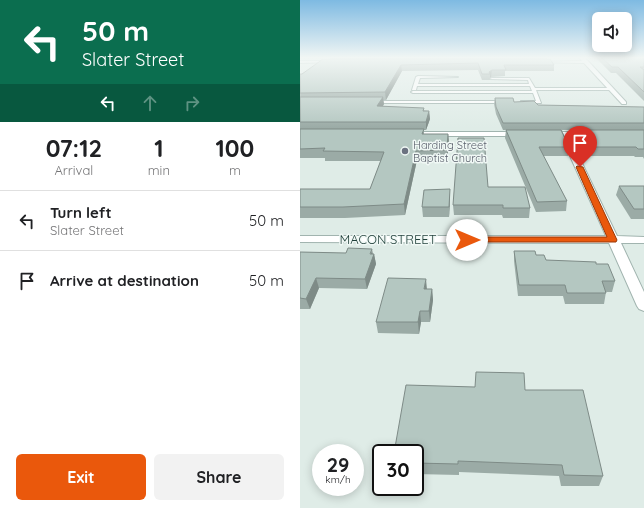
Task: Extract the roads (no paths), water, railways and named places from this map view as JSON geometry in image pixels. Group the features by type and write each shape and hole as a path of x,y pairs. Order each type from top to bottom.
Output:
{"street":[{"path":"603,81 624,103"},
{"path":"401,134 526,134"},
{"path":"541,134 596,134"},
{"path":"564,134 644,306"},
{"name":"MACON STREET","path":"300,239 644,240"}],"lane":[{"path":"409,102 417,81"},
{"path":"362,102 539,102 530,81"},
{"path":"415,85 533,89"},
{"path":"413,92 611,89"}],"place":[{"name":"Harding Street Baptist Church","path":"405,151"}]}
